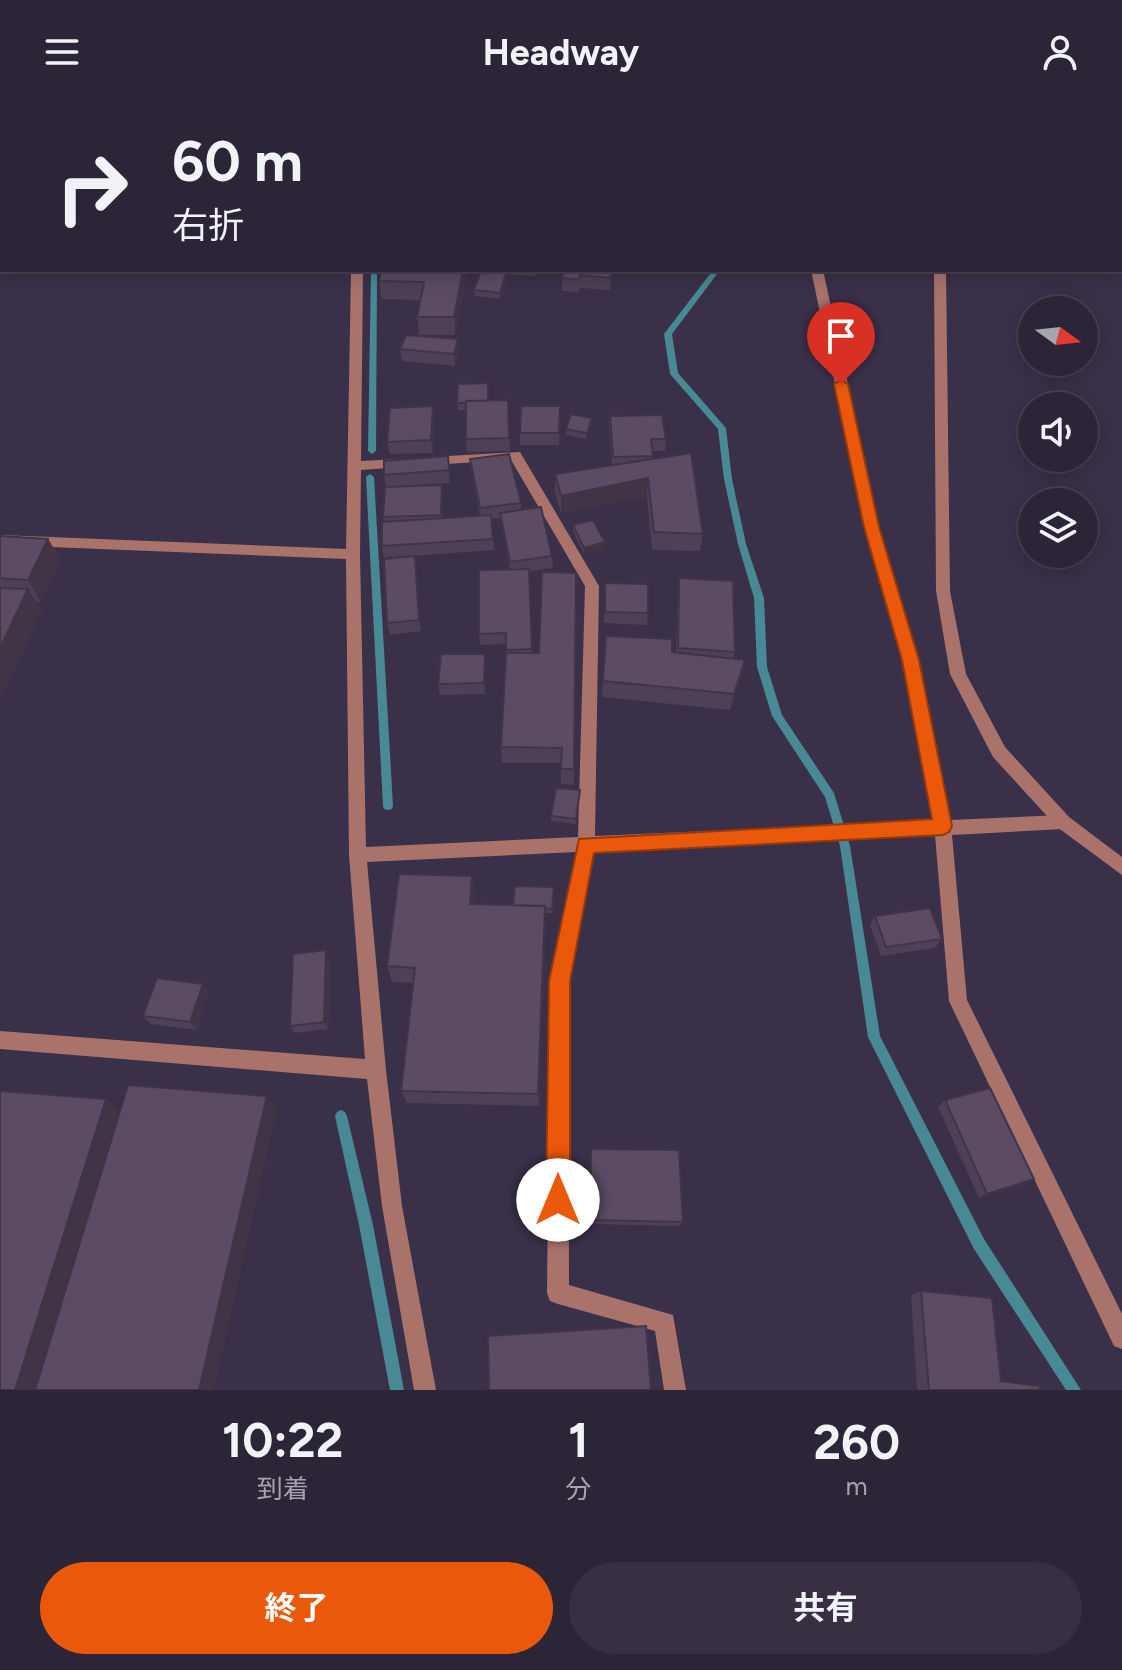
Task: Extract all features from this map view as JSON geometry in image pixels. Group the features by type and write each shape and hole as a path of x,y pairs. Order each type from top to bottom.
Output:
{"street":[{"path":"357,272 353,554 358,855 376,1070 392,1206 425,1390"},
{"path":"817,272 872,527 911,660 943,826 958,1001 1122,1338"},
{"path":"940,272 943,591 958,674 999,752 1063,822 1122,867"},
{"path":"354,466 515,455 592,586 586,845 559,981 558,1293 665,1323 675,1390"},
{"path":"0,540 353,554"},
{"path":"358,855 1063,822"},
{"path":"0,1040 376,1070"}],"building":[{"path":"381,272 463,272 454,317 417,317 424,282 379,281"},
{"path":"481,272 506,273 500,293 474,290"},
{"path":"564,272 612,272 610,278 580,275 579,280 562,278"},
{"path":"406,335 458,339 454,354 400,349"},
{"path":"488,383 488,401 457,403 458,384"},
{"path":"508,400 509,438 466,439 466,401"},
{"path":"433,406 431,440 387,442 390,408"},
{"path":"521,406 560,406 559,433 520,433"},
{"path":"571,414 592,418 587,433 566,429"},
{"path":"662,415 666,439 651,439 653,456 613,457 610,416"},
{"path":"691,453 703,534 654,532 648,478 561,496 555,474"},
{"path":"509,454 521,503 480,508 470,459"},
{"path":"448,456 449,470 384,475 384,461"},
{"path":"442,485 441,515 383,517 385,487"},
{"path":"541,507 552,556 510,562 500,513"},
{"path":"491,515 493,539 382,546 382,522"},
{"path":"593,520 605,542 584,548 573,525"},
{"path":"0,536 48,539 28,580 0,578"},
{"path":"415,556 419,620 387,623 384,559"},
{"path":"529,569 532,649 506,650 506,633 479,634 479,570"},
{"path":"542,572 576,573 574,769 561,769 562,748 501,747 506,653 539,653"},
{"path":"679,578 733,581 735,652 678,648"},
{"path":"605,583 648,584 648,613 605,612"},
{"path":"0,588 28,589 0,648"},
{"path":"606,636 672,639 672,652 745,660 734,694 603,681"},
{"path":"441,654 485,654 484,683 438,684"},
{"path":"556,788 580,790 576,819 551,816"},
{"path":"399,874 472,876 470,904 545,906 538,1094 401,1091 415,968 387,966"},
{"path":"515,886 554,887 552,909 513,905"},
{"path":"930,908 942,939 886,947 875,916"},
{"path":"326,950 324,1022 290,1026 293,954"},
{"path":"157,978 203,984 190,1022 143,1016"},
{"path":"128,1085 267,1096 199,1390 35,1390"},
{"path":"990,1088 1034,1179 987,1194 945,1100"},
{"path":"0,1091 106,1099 15,1390 0,1390"},
{"path":"591,1149 679,1150 683,1222 590,1220"},
{"path":"921,1291 992,1298 1001,1381 1040,1386 1040,1390 929,1390"},
{"path":"646,1326 651,1390 489,1390 488,1336"}],"waterway":[{"path":"372,451 374,272"},
{"path":"715,272 668,334 674,374 722,428 728,479 742,544 759,598 762,667 777,716 830,796 845,846 874,1037 979,1244 1074,1390"},
{"path":"370,477 388,806"},
{"path":"341,1116 366,1225 397,1390"}],"route":[{"path":"558,1200 559,981 586,845 943,826 911,660 872,527 841,384"}]}
